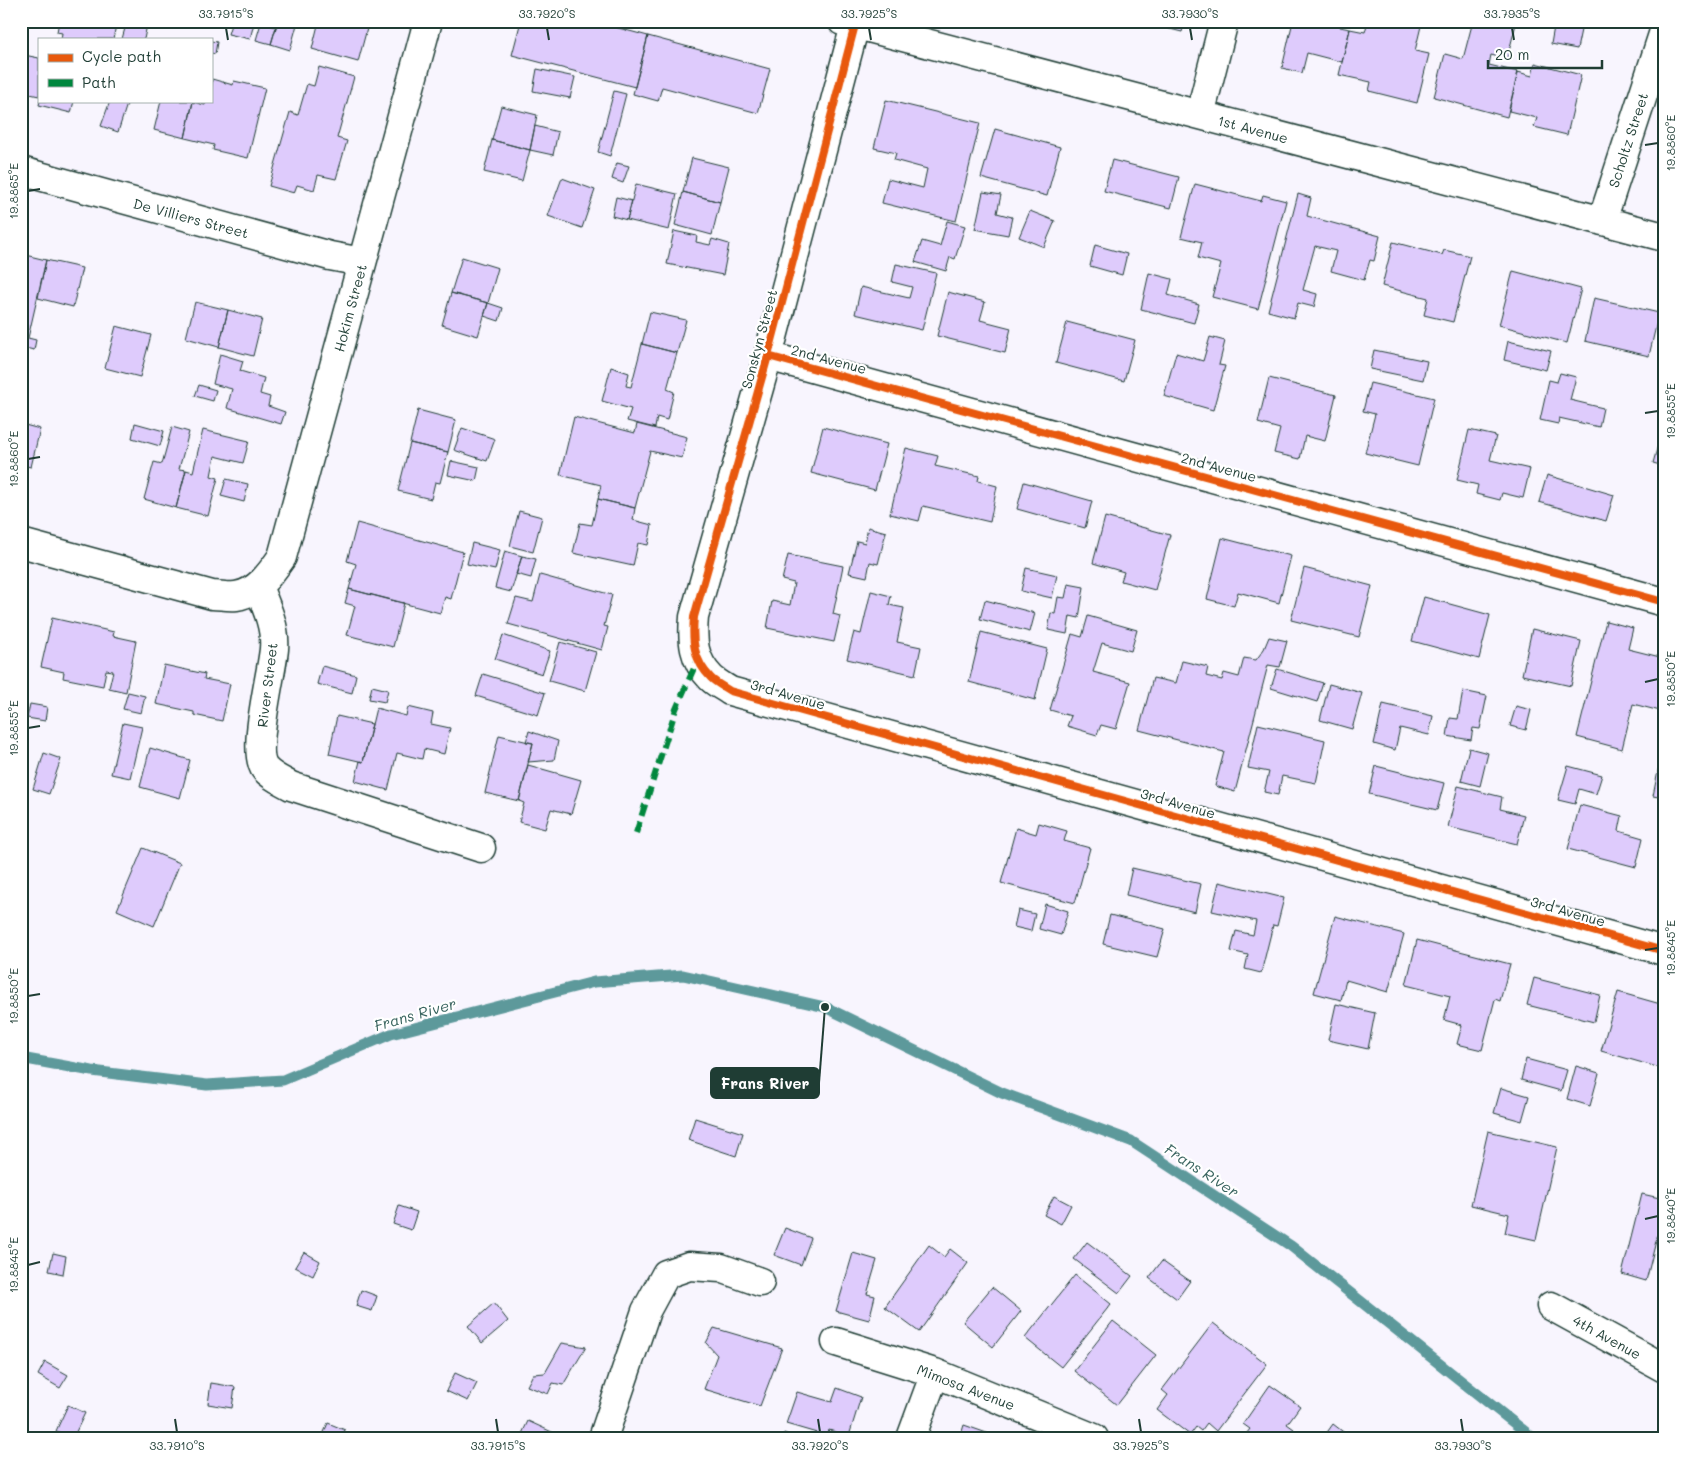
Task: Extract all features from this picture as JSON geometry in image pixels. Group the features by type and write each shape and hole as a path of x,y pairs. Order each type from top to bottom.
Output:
{"street":[{"name":"Hokim Street","path":"258,586 270,575 282,557 428,21"},
{"path":"1200,115 1224,21"},
{"name":"1st Avenue","path":"848,23 1664,237"},
{"name":"Sonskyn Street","path":"698,659 692,638 694,616 768,356 848,23"},
{"name":"Scholtz Street","path":"1602,220 1664,31"},
{"name":"De Villiers Street","path":"21,171 321,254 362,262"},
{"name":"2nd Avenue","path":"768,356 1664,602"},
{"path":"21,544 212,595 238,596 258,586"},
{"name":"River Street","path":"258,586 270,616 275,647 260,740 260,756 264,768 273,777 291,786 481,848"},
{"name":"3rd Avenue","path":"698,659 711,679 730,691 1664,951"},
{"path":"603,1438 646,1311 666,1274 689,1266 721,1268 760,1282"},
{"name":"4th Avenue","path":"1551,1306 1664,1368"},
{"name":"Mimosa Avenue","path":"836,1342 935,1373 1094,1438"},
{"path":"911,1438 935,1373"}],"building":[{"path":"59,21 117,21 113,38 61,38 62,33 57,32"},
{"path":"127,21 147,25 144,38 122,38"},
{"path":"232,21 254,23 250,39 228,34"},
{"path":"278,21 298,21 290,50 271,44"},
{"path":"319,21 369,21 358,62 312,49"},
{"path":"521,21 575,21 586,24 586,21 592,21 648,36 635,87 512,55"},
{"path":"1154,21 1185,21 1182,32 1154,25"},
{"path":"1293,21 1341,21 1340,27 1350,29 1342,62 1307,53 1302,73 1282,68"},
{"path":"1368,21 1403,21 1421,26 1415,51 1429,54 1417,103 1369,91 1371,82 1339,75 1350,29 1365,32"},
{"path":"1473,21 1505,21 1516,24 1507,59 1491,55 1489,65 1518,72 1507,117 1434,97 1445,54 1463,59"},
{"path":"1555,21 1582,25 1577,49 1551,44"},
{"path":"261,23 276,27 271,44 256,40"},
{"path":"648,36 770,69 758,113 662,87 658,101 633,94"},
{"path":"212,41 217,42 215,54 212,53"},
{"path":"24,55 38,58 38,96 21,92 21,65"},
{"path":"1535,63 1581,75 1567,135 1534,127 1537,118 1509,111 1518,72 1532,76"},
{"path":"319,67 354,77 337,138 347,141 336,179 318,175 314,190 297,185 294,193 269,186 290,112 298,115 307,84 314,86"},
{"path":"537,69 575,77 570,98 533,91"},
{"path":"212,79 233,85 234,81 265,88 248,158 213,150 214,145 185,138 193,102 205,105 206,102 212,102"},
{"path":"614,91 626,94 610,156 598,152"},
{"path":"886,100 980,123 956,221 882,203 888,179 923,188 927,169 894,160 896,153 874,148"},
{"path":"40,102 74,102 71,113 39,105"},
{"path":"110,102 128,102 118,132 101,126"},
{"path":"161,102 193,102 185,138 154,130"},
{"path":"501,106 537,115 530,150 492,140"},
{"path":"535,126 558,132 553,155 530,150"},
{"path":"995,129 1060,147 1047,196 981,178"},
{"path":"492,140 530,150 522,181 484,172"},
{"path":"692,158 729,167 720,202 683,192"},
{"path":"1112,160 1179,177 1171,208 1104,191"},
{"path":"617,163 629,166 623,183 612,179"},
{"path":"562,178 595,190 582,228 548,216"},
{"path":"636,184 677,194 669,230 627,220"},
{"path":"1195,184 1261,201 1263,195 1286,201 1258,309 1212,297 1221,264 1198,258 1202,242 1181,237"},
{"path":"683,192 720,202 712,235 675,225"},
{"path":"983,192 1001,195 997,213 1012,217 1008,235 975,229"},
{"path":"1298,194 1311,198 1307,216 1380,236 1374,261 1370,260 1364,280 1331,271 1336,251 1315,246 1303,290 1317,294 1314,307 1298,303 1294,318 1268,311"},
{"path":"616,197 632,201 627,220 612,216"},
{"path":"1030,211 1055,221 1044,247 1019,237"},
{"path":"947,221 965,226 955,259 950,257 946,271 915,262 922,241 940,246"},
{"path":"674,231 697,236 696,242 710,245 712,239 729,244 723,275 667,264"},
{"path":"1393,242 1442,255 1444,250 1470,256 1453,322 1424,315 1428,298 1382,286"},
{"path":"1095,245 1127,254 1122,275 1090,266"},
{"path":"21,254 46,260 28,338 36,340 34,350 21,347"},
{"path":"462,257 498,268 488,303 451,293"},
{"path":"46,260 82,268 73,307 38,298"},
{"path":"896,264 936,273 922,330 855,314 861,287 909,298 912,287 892,282"},
{"path":"1513,271 1581,289 1567,343 1499,325"},
{"path":"1149,273 1172,279 1168,295 1199,304 1194,323 1141,309"},
{"path":"948,292 985,302 980,320 1011,328 1005,353 937,336"},
{"path":"451,293 488,303 478,336 442,325"},
{"path":"1594,298 1659,313 1649,356 1585,341"},
{"path":"195,302 228,310 219,347 186,338"},
{"path":"488,303 503,308 499,321 484,316"},
{"path":"228,310 262,319 253,356 219,347"},
{"path":"650,312 686,320 677,353 642,344"},
{"path":"1067,322 1135,340 1124,381 1056,363"},
{"path":"116,326 151,335 140,377 105,368"},
{"path":"1210,337 1225,341 1219,365 1225,366 1213,410 1164,396 1176,353 1203,361"},
{"path":"1508,341 1551,351 1546,370 1504,360"},
{"path":"642,344 677,353 667,389 674,392 667,420 657,417 655,428 627,421 631,409 602,401 611,367 629,373 626,386 631,387"},
{"path":"1374,350 1427,361 1423,380 1370,369"},
{"path":"220,354 243,361 240,371 264,378 260,394 270,397 268,406 285,412 281,424 227,408 232,389 213,384"},
{"path":"1560,373 1576,377 1570,400 1603,408 1599,427 1559,418 1558,424 1540,420 1549,380 1557,382"},
{"path":"1269,378 1336,395 1325,441 1305,436 1300,459 1274,453 1280,429 1258,423"},
{"path":"1370,383 1434,398 1418,466 1365,453 1375,414 1363,411"},
{"path":"199,385 216,390 213,401 195,396"},
{"path":"418,410 456,420 448,452 410,443"},
{"path":"574,417 635,433 637,424 687,437 682,458 650,451 635,508 598,499 601,485 560,475"},
{"path":"135,423 164,431 160,446 132,438"},
{"path":"21,424 40,429 31,467 21,465"},
{"path":"172,427 189,432 179,469 186,470 176,508 144,499 154,462 162,464"},
{"path":"823,427 887,444 875,490 811,473"},
{"path":"462,428 495,439 487,461 454,450"},
{"path":"1664,428 1664,466 1653,463"},
{"path":"203,430 249,441 243,463 215,456 211,476 218,478 208,516 176,508 186,470 193,472"},
{"path":"1469,430 1496,436 1490,460 1530,469 1523,498 1502,493 1500,500 1476,494 1478,485 1457,480"},
{"path":"410,443 448,452 440,483 435,482 431,499 398,491"},
{"path":"906,448 938,456 935,466 979,476 978,481 997,486 990,522 923,506 919,521 890,514"},
{"path":"451,461 479,467 476,481 448,475"},
{"path":"1547,475 1614,495 1606,521 1539,502"},
{"path":"226,479 248,484 244,502 221,496"},
{"path":"1024,482 1092,501 1085,528 1017,509"},
{"path":"598,499 635,508 633,520 652,525 648,545 638,543 633,566 573,553 580,523 592,525"},
{"path":"519,511 542,517 533,552 510,546"},
{"path":"1105,517 1170,535 1155,590 1121,581 1124,572 1093,563"},
{"path":"357,523 463,552 451,599 445,597 440,613 349,589 356,564 347,561"},
{"path":"868,527 886,532 878,564 870,562 867,577 849,573 857,541 865,543"},
{"path":"1222,538 1291,556 1279,603 1238,592 1234,606 1207,599"},
{"path":"472,543 500,550 495,570 467,564"},
{"path":"505,551 522,556 511,592 495,588"},
{"path":"788,555 843,566 833,614 840,616 834,642 767,628 772,601 790,605 794,583 782,580"},
{"path":"522,556 536,559 531,578 516,574"},
{"path":"1026,568 1057,575 1052,598 1021,591"},
{"path":"1304,568 1372,586 1359,637 1291,620"},
{"path":"540,575 612,595 604,626 608,627 602,650 508,624 516,598 533,602"},
{"path":"1068,584 1084,587 1079,618 1070,616 1067,634 1048,630 1051,613 1055,614 1058,597 1065,598"},
{"path":"349,589 404,603 393,647 347,635 355,606 345,603"},
{"path":"871,591 891,596 889,605 904,608 897,642 921,647 915,675 847,659 854,632 861,634"},
{"path":"1424,597 1490,615 1479,659 1412,641"},
{"path":"985,600 1035,613 1030,632 980,619"},
{"path":"1088,616 1137,630 1131,651 1102,643 1093,672 1130,682 1116,729 1101,725 1097,735 1067,726 1071,716 1050,710 1072,634 1082,637"},
{"path":"52,618 114,632 113,636 136,641 126,692 109,688 113,671 106,670 103,686 63,678 64,672 41,667"},
{"path":"1606,621 1633,628 1628,649 1664,658 1664,712 1633,704 1622,749 1577,737"},
{"path":"1532,629 1581,641 1571,686 1522,675"},
{"path":"981,632 1047,649 1035,700 969,682"},
{"path":"503,635 550,651 542,674 495,659"},
{"path":"1269,637 1287,641 1280,667 1268,665 1235,792 1215,786 1224,752 1139,730 1153,678 1176,683 1182,661 1208,667 1206,676 1222,680 1224,673 1239,677 1244,658 1256,660 1264,649"},
{"path":"560,642 596,652 585,691 549,681"},
{"path":"164,665 205,674 204,679 230,684 222,721 194,715 194,712 156,704"},
{"path":"322,666 356,675 352,693 317,684"},
{"path":"1277,669 1323,683 1317,702 1271,688"},
{"path":"483,674 545,693 538,715 476,696"},
{"path":"1329,684 1362,693 1352,729 1320,720"},
{"path":"372,686 388,690 385,702 369,699"},
{"path":"1463,691 1487,696 1480,729 1473,728 1471,740 1447,736 1450,718 1458,719"},
{"path":"128,692 145,696 141,713 123,709"},
{"path":"30,704 47,707 45,721 27,718"},
{"path":"1383,704 1433,716 1429,735 1400,728 1395,750 1374,744"},
{"path":"1516,706 1531,710 1526,730 1510,726"},
{"path":"408,707 433,713 431,724 450,728 444,754 424,749 422,759 397,753 388,790 355,781 360,761 363,762 376,708 406,716"},
{"path":"337,716 372,724 363,762 329,754"},
{"path":"123,723 142,727 130,778 111,774"},
{"path":"1258,724 1325,740 1316,783 1282,776 1278,795 1264,792 1269,772 1248,768"},
{"path":"529,731 558,741 554,760 528,762 533,743 526,742"},
{"path":"499,735 533,743 519,801 485,793"},
{"path":"1664,746 1664,798 1653,796"},
{"path":"150,748 190,760 180,798 140,787"},
{"path":"1469,748 1488,753 1480,786 1461,781"},
{"path":"44,753 61,759 49,794 33,789"},
{"path":"528,765 581,780 571,814 551,809 545,829 519,822 524,803 519,801"},
{"path":"1376,766 1444,783 1437,810 1369,794"},
{"path":"1568,766 1602,775 1596,794 1579,789 1575,804 1558,800"},
{"path":"1458,786 1502,797 1500,809 1524,815 1517,844 1448,827"},
{"path":"21,799 28,802 21,815"},
{"path":"1580,805 1622,816 1619,831 1643,838 1636,867 1568,849"},
{"path":"1039,823 1067,831 1064,841 1090,848 1075,903 1001,883 1016,828 1036,834"},
{"path":"143,848 180,863 154,926 117,910"},
{"path":"1132,868 1201,884 1195,912 1126,895"},
{"path":"1219,882 1284,898 1277,926 1273,925 1261,973 1245,969 1248,955 1231,951 1236,931 1253,935 1256,921 1212,911"},
{"path":"1045,904 1068,911 1061,935 1039,929"},
{"path":"1018,910 1035,914 1031,931 1014,927"},
{"path":"1110,915 1165,929 1157,957 1103,944"},
{"path":"1335,916 1404,934 1388,992 1346,980 1341,1000 1314,993"},
{"path":"1417,940 1510,964 1500,1001 1495,999 1482,1050 1457,1044 1462,1025 1444,1020 1450,996 1406,985"},
{"path":"1534,978 1600,995 1594,1022 1527,1005"},
{"path":"1618,992 1664,1005 1664,1069 1601,1051"},
{"path":"1336,1004 1375,1013 1368,1049 1328,1040"},
{"path":"1526,1059 1567,1070 1561,1091 1521,1080"},
{"path":"1576,1066 1599,1073 1590,1106 1567,1099"},
{"path":"1501,1088 1529,1096 1522,1121 1494,1113"},
{"path":"695,1118 743,1133 736,1156 688,1140"},
{"path":"1488,1131 1557,1147 1536,1240 1505,1233 1509,1214 1471,1205"},
{"path":"1642,1194 1664,1199 1664,1226 1660,1225 1646,1281 1622,1274"},
{"path":"1054,1196 1071,1205 1061,1224 1044,1215"},
{"path":"399,1206 417,1212 411,1230 393,1224"},
{"path":"785,1228 811,1238 801,1265 774,1255"},
{"path":"1087,1242 1132,1276 1119,1293 1074,1259"},
{"path":"929,1245 944,1257 950,1249 968,1263 919,1332 885,1307"},
{"path":"304,1252 320,1261 313,1276 295,1267"},
{"path":"53,1253 66,1256 63,1274 49,1271"},
{"path":"853,1253 877,1260 867,1294 875,1296 869,1320 836,1311"},
{"path":"1162,1261 1190,1281 1177,1299 1149,1278"},
{"path":"1075,1275 1111,1304 1061,1367 1025,1338"},
{"path":"992,1287 1021,1311 993,1347 963,1322"},
{"path":"361,1290 377,1296 372,1311 356,1306"},
{"path":"494,1303 508,1321 482,1343 468,1326"},
{"path":"1113,1321 1156,1355 1117,1405 1074,1371"},
{"path":"1213,1323 1267,1364 1216,1431 1207,1423 1201,1431 1196,1427 1190,1435 1157,1410 1168,1395 1162,1390"},
{"path":"714,1328 782,1348 760,1406 704,1389 717,1355 706,1343"},
{"path":"562,1343 586,1347 563,1385 553,1383 548,1394 527,1386 533,1374 545,1373"},
{"path":"45,1362 68,1375 60,1388 38,1375"},
{"path":"455,1373 477,1383 468,1401 446,1391"},
{"path":"211,1383 235,1387 232,1408 208,1404"},
{"path":"1270,1385 1300,1406 1287,1424 1294,1429 1288,1438 1243,1438 1250,1429 1243,1424"},
{"path":"837,1388 861,1397 849,1436 829,1430 827,1436 786,1424 797,1392 832,1402"},
{"path":"68,1405 85,1413 73,1438 56,1431"},
{"path":"528,1421 554,1433 552,1438 520,1438"},
{"path":"328,1423 345,1430 342,1438 322,1437"},
{"path":"1333,1424 1351,1438 1323,1438"},
{"path":"964,1425 1001,1438 960,1438"},
{"path":"784,1433 796,1438 782,1438"}],"waterway":[{"name":"Frans River","path":"21,1058 92,1071 207,1085 283,1080 391,1034 594,982 683,975 825,1007 1002,1093 1131,1141 1291,1246 1533,1438"}],"marked path":[{"path":"636,833 676,709 698,659"}],"cycle path":[{"path":"855,25 768,356 694,617 693,634 697,657 711,678 730,691 1664,951"},
{"path":"768,356 1664,602"}],"place":[{"name":"Frans River","path":"825,1007"}]}
